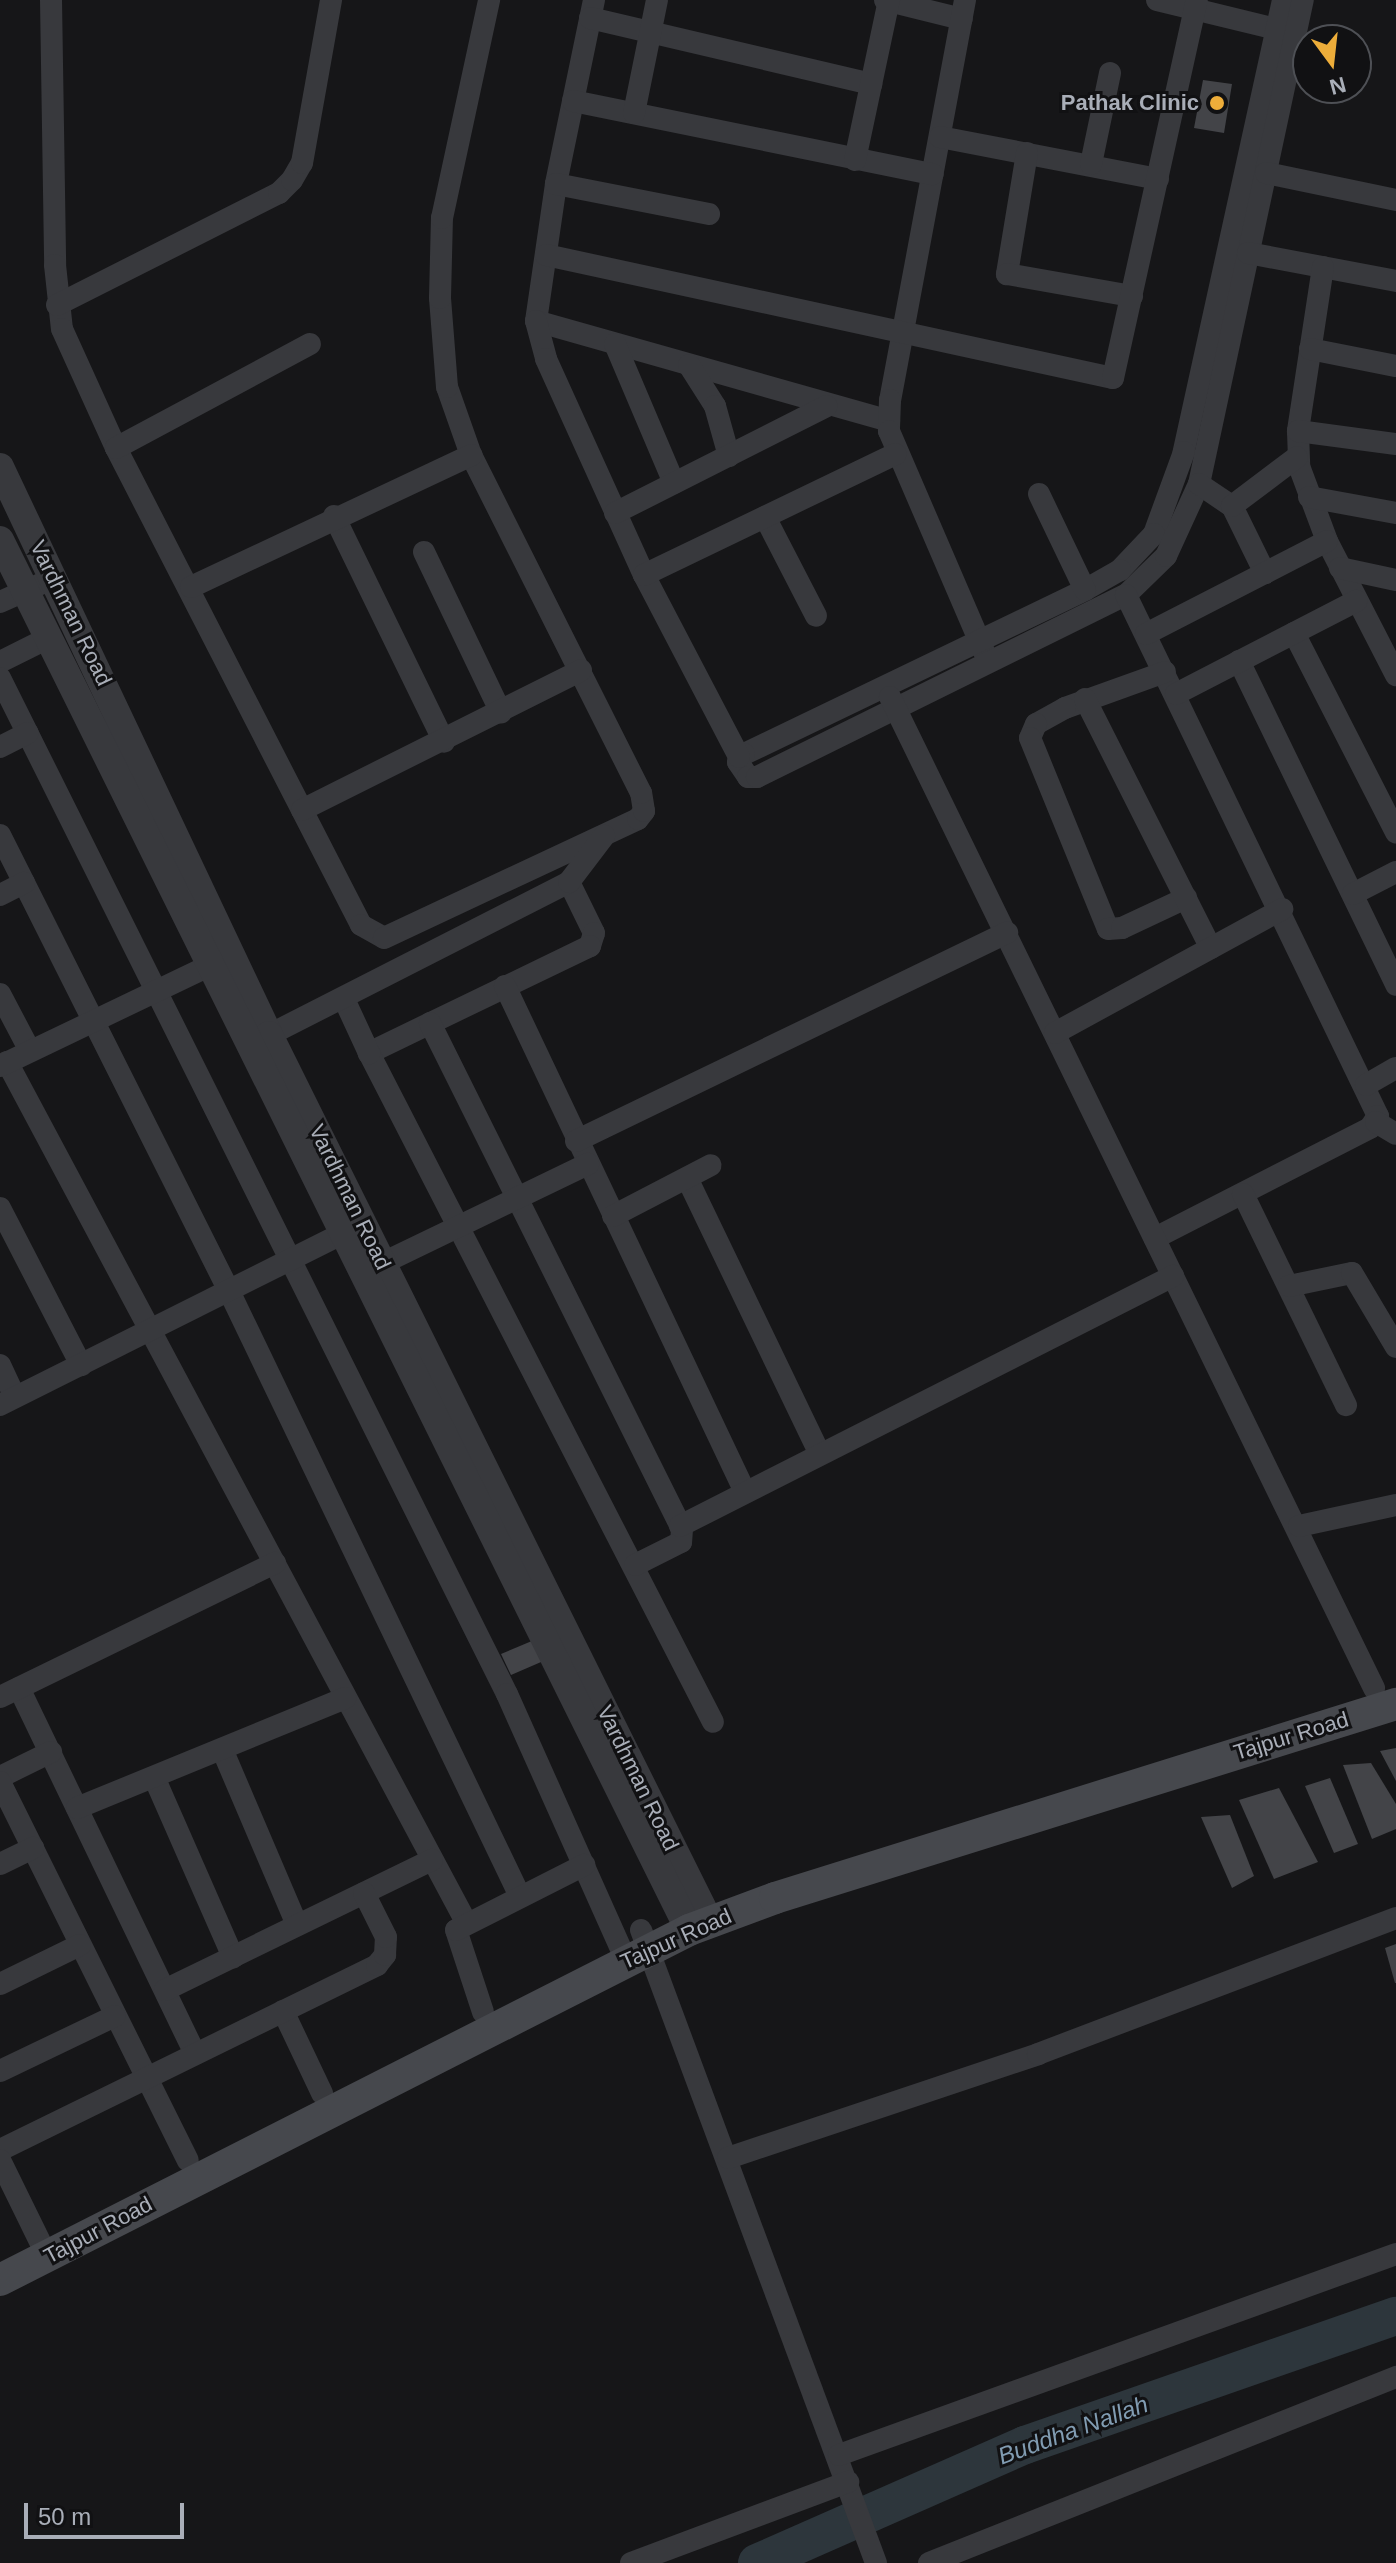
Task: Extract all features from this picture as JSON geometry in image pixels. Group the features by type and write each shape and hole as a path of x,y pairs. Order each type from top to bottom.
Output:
{"main road":[{"name":"Tajpur Road","path":"0,2280 43,2247 188,2160 483,2012 695,1917 1389,1691"},
{"name":"Tajpur Road","path":"0,2257 43,2247 633,1945"}],"street":[{"path":"51,0 57,305 73,358 116,448 191,587 361,925 384,938 638,819 644,803 581,670 471,455 447,387 440,258 442,218 489,0"},
{"path":"57,305 279,193 292,180 302,163 331,0"},
{"path":"634,113 657,0"},
{"path":"855,160 888,0 964,9 889,421 895,454 988,661"},
{"path":"1157,0 1196,4 1286,32"},
{"path":"871,84 651,31 592,9 556,184 536,321 546,359 644,575 739,757 742,771 755,778 1126,595 1166,556 1199,484 1266,173 1286,32 1283,0"},
{"path":"739,757 977,639 1085,590 1137,556 1167,504 1184,452 1286,32 1303,0"},
{"path":"546,255 1113,378 1196,4"},
{"path":"1091,164 1110,73"},
{"path":"573,101 933,174"},
{"path":"940,137 1158,179"},
{"path":"1027,153 1007,274 1132,296"},
{"path":"1266,173 1396,200"},
{"path":"556,184 709,214"},
{"path":"1248,253 1396,281"},
{"path":"1323,267 1298,431 1297,457 1327,541 1396,675"},
{"path":"536,321 827,406 889,421"},
{"path":"116,448 310,344"},
{"path":"615,344 674,483"},
{"path":"1310,349 1396,366"},
{"path":"689,365 715,406 729,456"},
{"path":"615,513 827,406"},
{"path":"1298,431 1396,444"},
{"path":"644,575 895,454"},
{"path":"191,587 334,516 471,455"},
{"path":"1232,506 1297,457"},
{"name":"Vardhman Road","path":"0,467 54,578 344,1233 695,1917"},
{"path":"1199,484 1232,506 1265,573"},
{"path":"1039,494 1085,590"},
{"path":"1309,497 1396,513"},
{"path":"334,516 444,742"},
{"path":"765,517 816,616"},
{"name":"Vardhman Road","path":"0,540 12,596 48,638 222,959 269,1035 383,1263 695,1917"},
{"path":"1146,634 1327,541"},
{"path":"424,552 501,713"},
{"path":"1340,568 1396,580"},
{"path":"12,596 54,578"},
{"path":"1126,595 1366,1085 1376,1122 1396,1134"},
{"path":"1176,694 1356,601"},
{"path":"1294,633 1396,832"},
{"path":"0,662 48,638"},
{"path":"1239,661 1396,985"},
{"path":"302,810 444,742 581,670"},
{"path":"1165,672 1085,699 1036,724 1030,738 1104,924 1112,930 1122,928 1186,898"},
{"path":"0,678 507,1694 584,1865 633,1945 728,2158 876,2562"},
{"path":"884,685 1173,1276 1299,1526 1389,1691"},
{"path":"1085,699 1211,948"},
{"path":"0,747 28,733"},
{"path":"0,835 229,1291 519,1894"},
{"path":"269,1035 569,882 605,835"},
{"path":"1353,894 1396,872"},
{"path":"369,1053 594,942 569,882"},
{"path":"0,895 24,883"},
{"path":"1055,1033 1282,909"},
{"path":"576,1141 1007,933"},
{"path":"222,959 4,1064 466,1922"},
{"path":"505,986 745,1492"},
{"path":"0,994 30,1051"},
{"path":"344,999 456,1226 635,1565 713,1722"},
{"path":"430,1023 680,1526 681,1542 635,1565"},
{"path":"1366,1085 1396,1068"},
{"path":"1155,1238 1376,1122"},
{"path":"383,1263 588,1164"},
{"path":"613,1216 711,1165"},
{"path":"687,1178 820,1454"},
{"path":"1243,1194 1346,1405"},
{"path":"0,1208 81,1365"},
{"path":"0,1365 8,1401 344,1233"},
{"path":"1289,1286 1352,1273 1391,1324 1396,1347"},
{"path":"680,1526 1173,1276"},
{"path":"1299,1526 1396,1505"},
{"path":"195,2054 51,1752 10,1692 275,1563"},
{"path":"77,1808 345,1698"},
{"path":"222,1749 297,1925"},
{"path":"51,1752 0,1780 188,2160"},
{"path":"154,1777 233,1957"},
{"path":"0,1864 33,1848"},
{"path":"165,1990 432,1860"},
{"path":"483,2012 455,1940 456,1930 519,1894 584,1865"},
{"path":"0,2150 382,1960 386,1937 364,1893"},
{"path":"728,2158 1038,2054 1396,1918"},
{"path":"0,1984 80,1945"},
{"path":"283,2011 322,2093"},
{"path":"0,2071 115,2016"},
{"path":"0,2160 43,2247"},
{"path":"839,2455 1396,2254"},
{"path":"929,2563 1396,2377"},
{"path":"631,2563 849,2487"}],"building":[{"path":"1203,80 1232,84 1224,133 1194,128"},
{"path":"539,1638 548,1659 511,1675 501,1654"},
{"path":"1396,1748 1396,1781 1380,1751"},
{"path":"1371,1763 1396,1804 1396,1829 1372,1839 1343,1765"},
{"path":"1330,1778 1358,1844 1334,1853 1305,1786"},
{"path":"1279,1788 1318,1862 1274,1879 1239,1800"},
{"path":"1230,1815 1254,1876 1232,1888 1201,1817"},
{"path":"1396,1944 1396,1983 1395,1983 1385,1948"}],"waterway":[{"name":"Buddha Nallah","path":"757,2563 1025,2445 1396,2316"}],"place":[{"name":"Pathak Clinic","path":"1217,103"}]}
